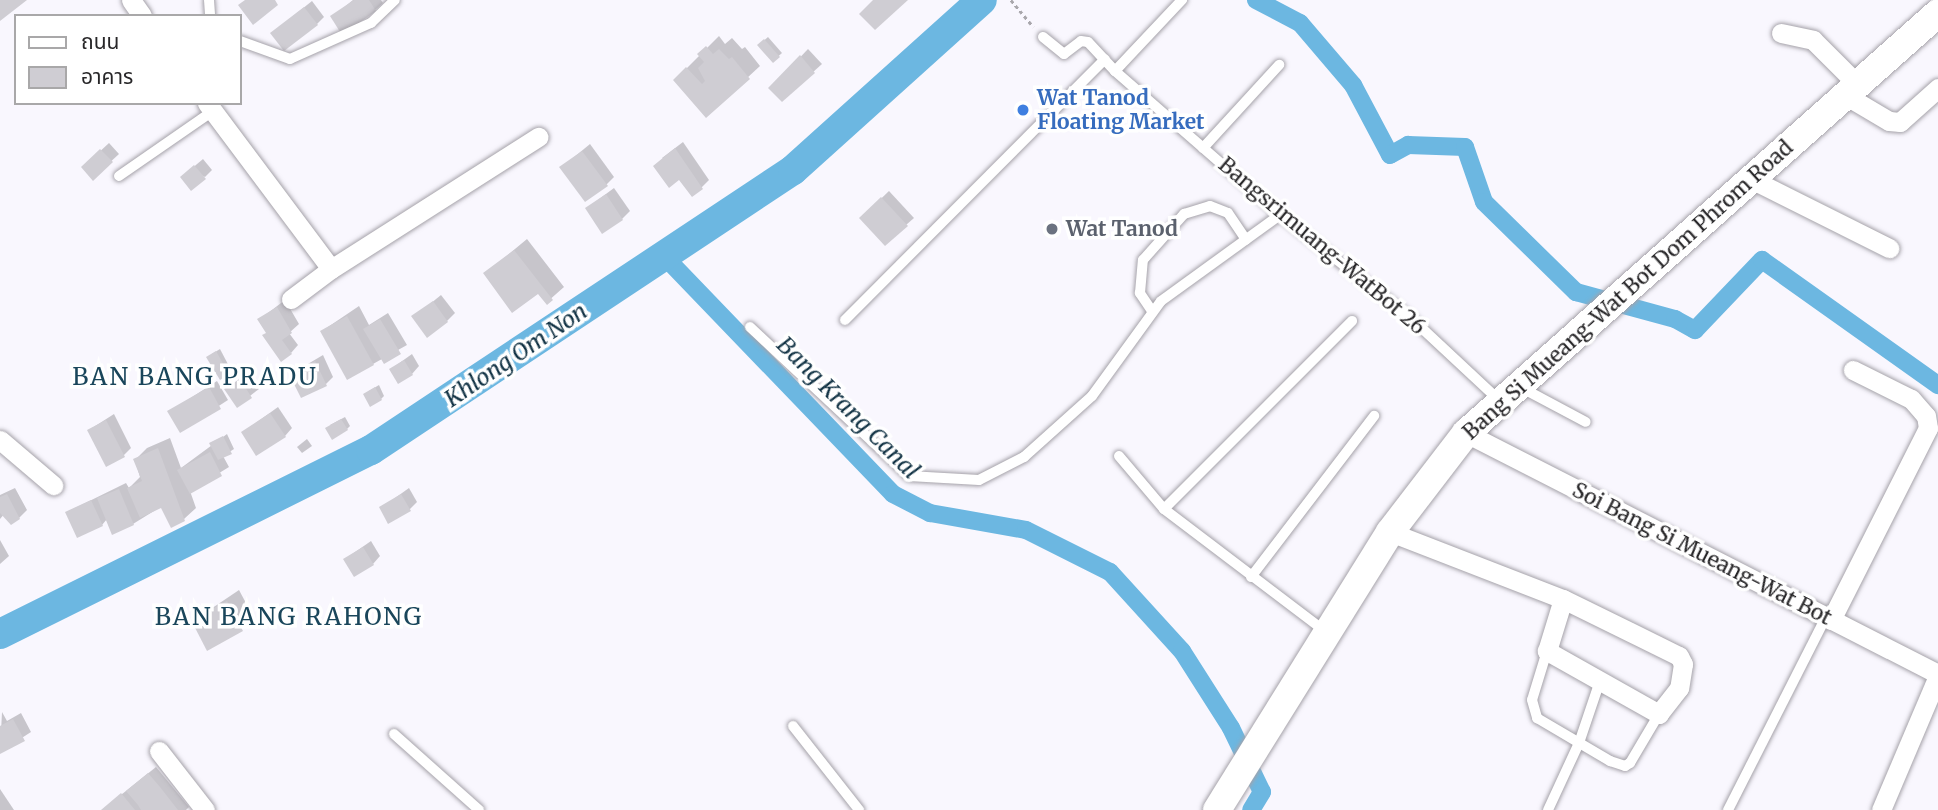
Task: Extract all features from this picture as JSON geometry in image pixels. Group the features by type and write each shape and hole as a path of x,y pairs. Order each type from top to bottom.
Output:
{"street":[{"name":"Bang Si Mueang-Wat Bot Dom Phrom Road","path":"1217,810 1390,532 1466,433 1588,320 1938,13"},
{"path":"1781,33 1813,40 1851,89 1889,121 1900,122 1938,88"},
{"path":"210,107 331,269"},
{"path":"291,299 331,269 538,137"},
{"path":"1749,178 1889,248"},
{"path":"1828,619 1928,428 1926,416 1911,399 1853,370"},
{"name":"Soi Bang Si Mueang-Wat Bot","path":"1466,433 1938,675"},
{"path":"0,440 53,485"},
{"path":"1390,532 1563,599 1682,660 1679,688 1659,714 1546,651 1563,599"},
{"path":"1881,810 1938,675"},
{"path":"159,751 205,810"}],"lane":[{"path":"242,42 290,59 371,23 395,0"},
{"path":"1115,71 1182,0"},
{"path":"845,320 1105,59 1084,40 1064,54 1042,37"},
{"name":"Bangsrimuang-WatBot 26","path":"1105,59 1115,71 1280,215 1509,393 1586,422"},
{"path":"1203,148 1279,65"},
{"path":"119,176 210,107"},
{"path":"1152,311 1140,293 1143,260 1184,214 1210,206 1228,212 1246,240"},
{"path":"750,327 909,476 979,480 1024,457 1092,396 1134,344 1152,311 1280,215"},
{"path":"1164,509 1352,321"},
{"path":"1251,577 1374,416"},
{"path":"1119,456 1164,509 1328,634"},
{"path":"1728,810 1828,619"},
{"path":"1546,651 1532,708 1545,724 1579,743 1625,766 1659,714"},
{"path":"1548,810 1579,743 1600,681"},
{"path":"793,726 859,810"},
{"path":"394,734 479,810"}],"path":[{"path":"1011,0 1042,37"}],"building":[{"path":"0,0 27,0 0,21"},
{"path":"245,0 275,0 278,5 253,25 238,5"},
{"path":"354,0 369,0 376,11 342,35 330,16"},
{"path":"873,0 908,0 875,30 859,14"},
{"path":"304,7 318,25 284,51 270,33"},
{"path":"764,39 780,57 773,63 757,45"},
{"path":"706,46 713,54 719,49 729,59 732,57 750,79 706,118 673,80 686,67 702,84 705,81 698,68 704,62 697,54"},
{"path":"800,55 815,73 782,102 768,88"},
{"path":"675,148 703,189 692,197 679,180 669,188 653,166"},
{"path":"100,149 113,162 93,181 81,167"},
{"path":"582,151 608,186 585,202 559,167"},
{"path":"194,165 206,179 191,191 180,177"},
{"path":"606,194 623,220 602,234 585,208"},
{"path":"881,197 908,226 885,246 859,218"},
{"path":"514,250 553,300 547,305 538,294 512,313 483,273"},
{"path":"433,301 448,322 427,338 411,316"},
{"path":"277,307 292,333 282,340 292,354 281,362 262,335 266,333 257,319"},
{"path":"347,316 374,365 347,380 320,331"},
{"path":"380,319 401,354 384,364 363,329"},
{"path":"216,351 229,374 220,380 206,357"},
{"path":"404,360 413,375 398,384 389,369"},
{"path":"315,361 327,386 301,398 289,374"},
{"path":"240,379 252,398 237,408 224,389"},
{"path":"209,387 221,409 180,433 167,411"},
{"path":"375,387 382,400 370,407 363,394"},
{"path":"270,413 286,437 256,456 241,432"},
{"path":"341,419 348,430 332,440 325,428"},
{"path":"106,420 125,457 106,467 87,430"},
{"path":"223,436 232,454 218,460 209,443"},
{"path":"158,448 185,521 171,528 161,508 140,518 127,488 142,481 133,459"},
{"path":"210,452 222,476 190,494 177,470"},
{"path":"119,489 134,525 112,535 97,498"},
{"path":"7,494 20,519 11,525 0,513 0,497"},
{"path":"401,494 411,511 388,524 379,507"},
{"path":"91,500 103,526 77,538 65,512"},
{"path":"363,547 374,565 354,577 343,559"},
{"path":"227,601 243,631 207,651 191,620"},
{"path":"13,719 25,741 0,754 0,726"},
{"path":"148,773 178,810 141,810 126,791"},
{"path":"121,793 135,810 101,810"}],"waterway":[{"name":"Khlong Om Non","path":"0,634 371,450 793,170 982,0"},
{"path":"1256,0 1300,23 1353,85 1390,155 1408,145 1465,147 1484,202 1576,292 1675,319 1695,330 1762,260 1938,385"},
{"name":"Bang Krang Canal","path":"664,256 893,494 930,513 1026,530 1110,572 1182,651 1231,728 1262,792 1251,810"}],"place":[{"name":"Wat Tanod Floating Market","path":"1023,110"},
{"name":"Wat Tanod","path":"1052,229"}],"district":[{"name":"BAN BANG PRADU","path":"195,377"},
{"name":"BAN BANG RAHONG","path":"289,617"}]}
